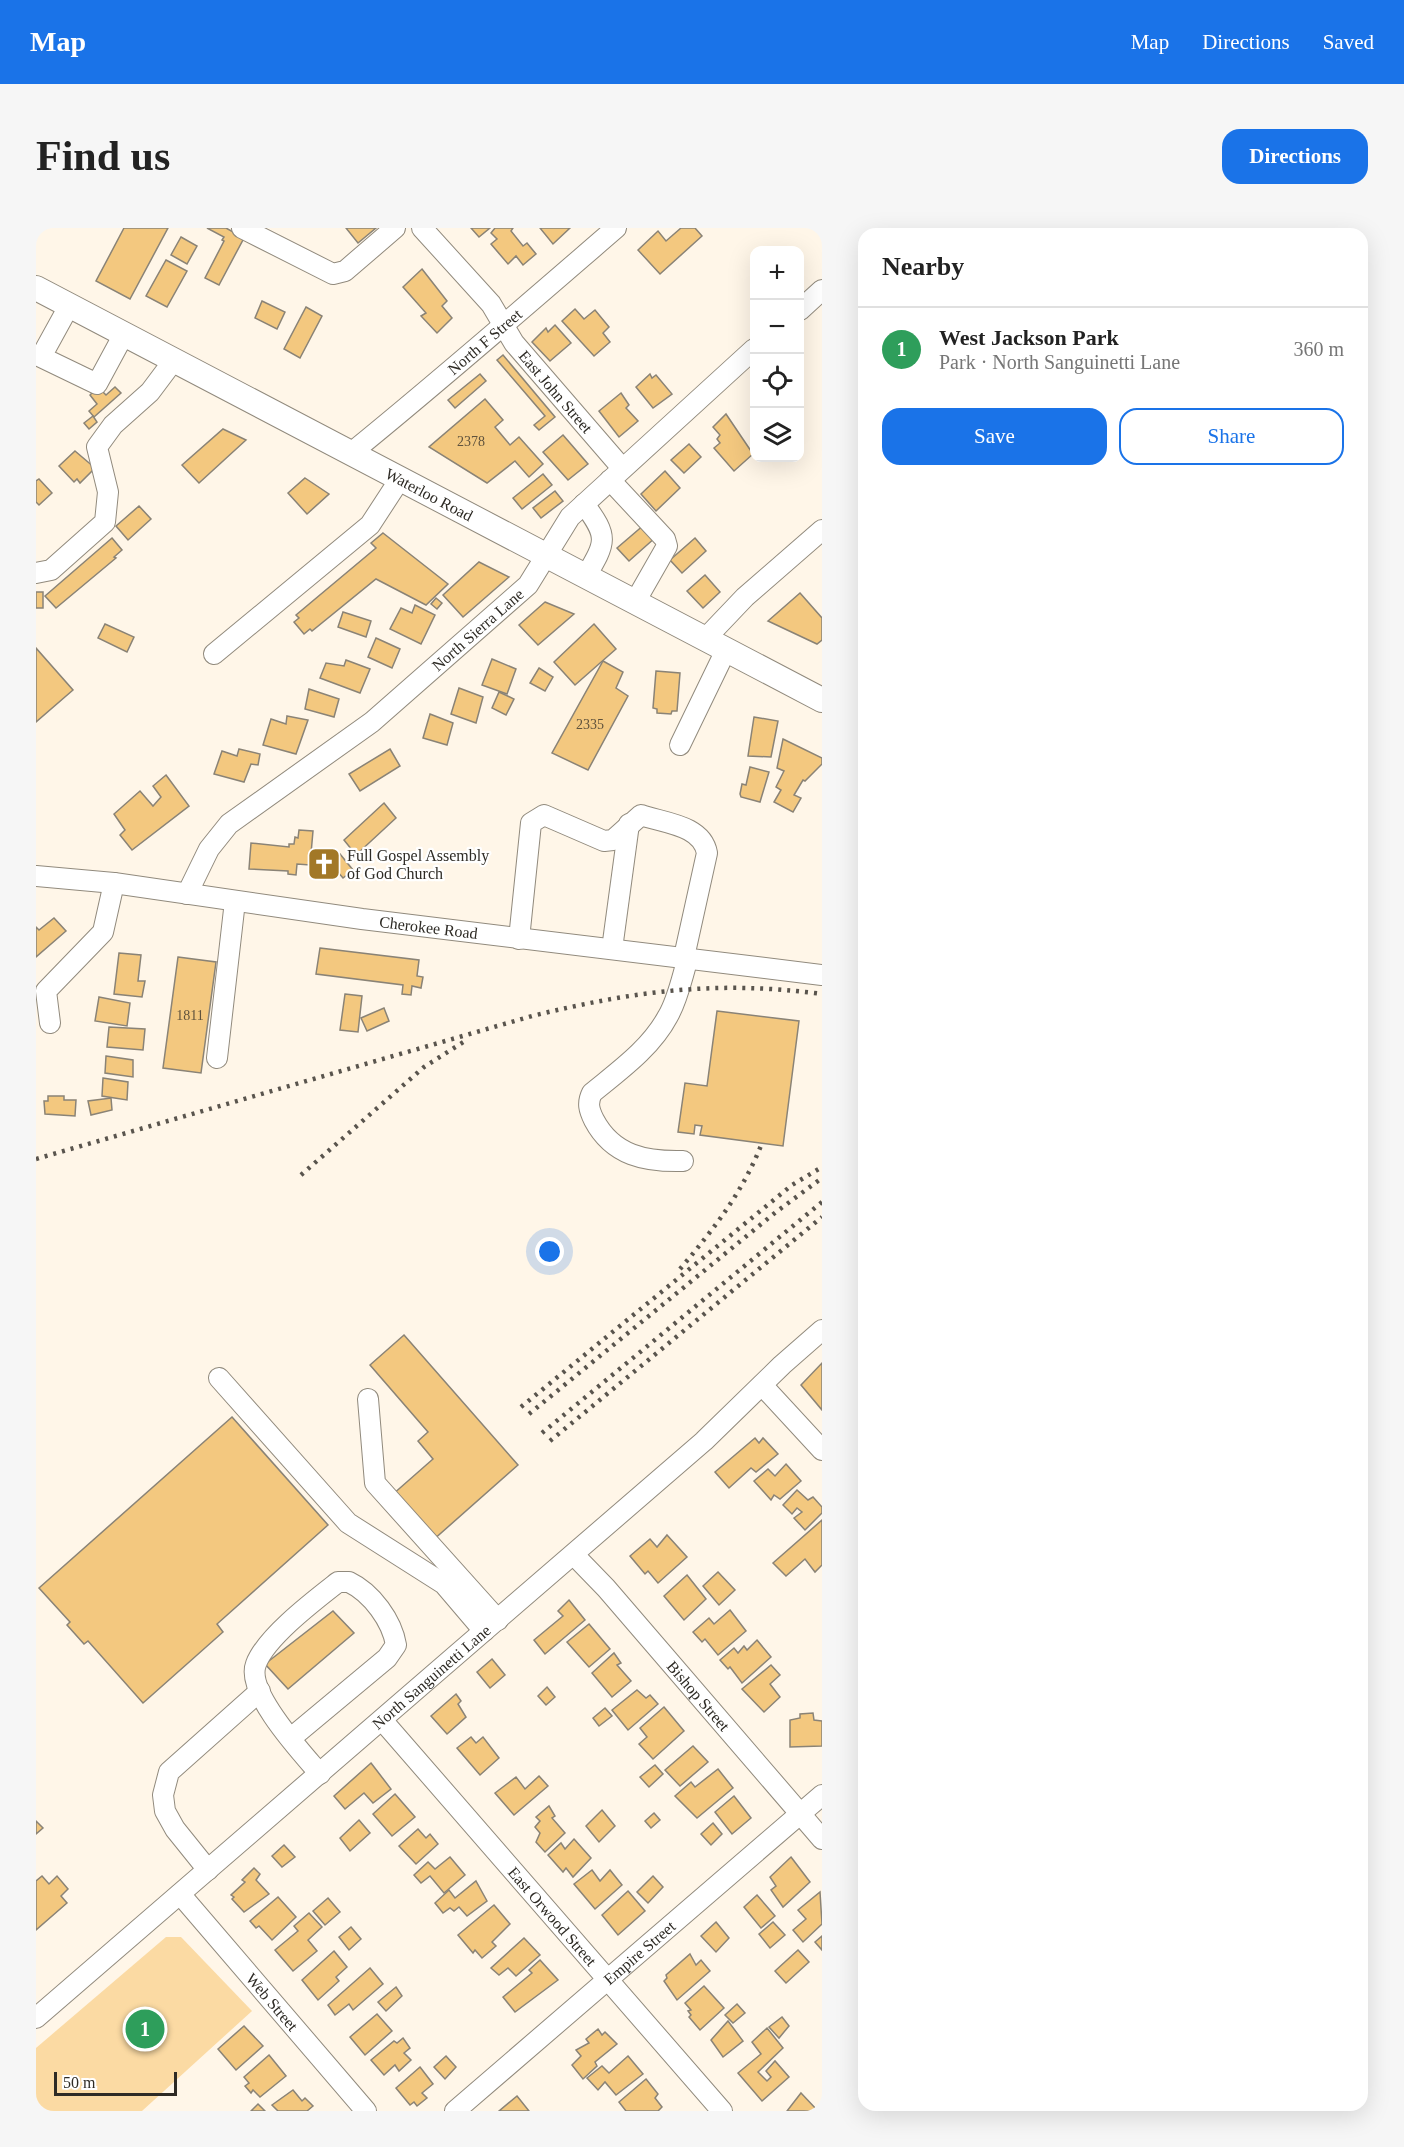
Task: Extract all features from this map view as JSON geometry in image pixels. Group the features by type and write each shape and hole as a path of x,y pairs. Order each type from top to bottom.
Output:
{"main road":[{"name":"Waterloo Road","path":"36,288 822,700"}],"street":[{"path":"242,228 333,274 345,271 395,228"},
{"name":"East John Street","path":"422,228 491,304 514,343 665,539 667,546 635,602"},
{"name":"North F Street","path":"351,453 484,345 616,228"},
{"path":"804,306 822,290"},
{"path":"69,306 41,357 97,384 124,334"},
{"name":"North Sierra Lane","path":"187,894 209,849 229,824 372,722 528,585 563,526 584,504 750,354"},
{"path":"36,573 51,570 105,522 108,492 97,447 113,425 150,392 174,360"},
{"path":"214,654 370,525 400,479"},
{"path":"584,504 598,523 603,536 602,548 586,576"},
{"path":"705,639 738,604 822,530"},
{"path":"680,745 726,650"},
{"path":"519,939 531,823 544,815 604,841 613,840 641,815 696,832 706,844 707,853 686,958 670,1014 659,1032 639,1053 592,1093 589,1100 589,1109 596,1122 605,1138 614,1146 644,1158 683,1161"},
{"path":"612,949 629,824"},
{"name":"Cherokee Road","path":"36,876 114,883 235,902 519,939 822,975"},
{"path":"50,1023 46,991 103,932 114,883"},
{"path":"217,1058 235,902"},
{"name":"North Sanguinetti Lane","path":"36,2018 704,1441 822,1330"},
{"path":"219,1378 348,1522 444,1584 491,1626"},
{"path":"762,1385 822,1450"},
{"path":"368,1399 375,1483 491,1626"},
{"name":"Bishop Street","path":"573,1555 606,1588 822,1839"},
{"path":"291,1738 393,1652 396,1645 394,1631 386,1617 354,1584 344,1580 338,1582 275,1637 255,1665 256,1681 279,1725 320,1774"},
{"path":"208,1870 175,1829 165,1811 163,1795 169,1772 260,1691"},
{"name":"East Orwood Street","path":"382,1720 722,2111"},
{"name":"Empire Street","path":"455,2111 822,1795"},
{"name":"Web Street","path":"180,1894 366,2111"}],"shaded area":[{"path":"166,1937 181,1937 252,2011 142,2111 40,2111 36,2106 36,2048"}],"building":[{"path":"124,228 168,228 130,299 96,281"},
{"path":"207,228 226,228 244,238 219,285 205,278 224,237"},
{"path":"346,228 376,228 358,243"},
{"path":"471,228 490,228 479,237"},
{"path":"495,228 513,228 511,231 523,246 527,243 536,254 523,265 516,256 508,264 491,244 497,239 491,233"},
{"path":"540,228 570,228 553,244"},
{"path":"681,228 695,228 702,236 660,274 638,250 658,231 666,241"},
{"path":"181,237 197,246 187,264 171,255"},
{"path":"166,260 187,271 167,307 146,296"},
{"path":"422,269 447,301 442,306 452,318 437,333 421,316 426,313 403,287"},
{"path":"262,301 285,312 277,329 255,318"},
{"path":"306,307 322,316 300,358 284,349"},
{"path":"575,309 584,319 595,310 609,327 603,333 610,342 594,356 562,321"},
{"path":"555,325 571,343 550,361 532,342 546,328 548,332"},
{"path":"503,355 555,417 539,430 534,425 545,416 497,360"},
{"path":"480,374 486,381 455,408 448,400"},
{"path":"650,374 652,378 656,375 672,394 653,408 636,387"},
{"path":"98,387 106,395 115,387 121,393 94,417 89,411 97,404 90,395"},
{"path":"621,393 629,405 626,408 638,421 619,437 599,411"},
{"path":"485,399 503,420 495,427 510,445 519,437 543,464 529,477 515,461 487,483 429,447"},
{"path":"726,414 750,450 750,457 734,471 714,448 720,443 717,439 720,435 713,427"},
{"path":"93,416 97,422 89,429 84,423"},
{"path":"223,429 246,440 199,483 182,465"},
{"path":"563,435 588,464 568,480 543,452"},
{"path":"689,444 701,457 684,473 671,460"},
{"path":"75,451 95,468 80,483 77,479 74,482 59,466"},
{"path":"665,471 680,488 656,511 641,494"},
{"path":"543,474 552,485 522,509 513,498"},
{"path":"305,478 329,494 307,514 288,493"},
{"path":"39,479 52,493 39,505 36,502 36,481"},
{"path":"555,491 563,501 541,518 533,508"},
{"path":"139,506 151,519 128,540 116,526"},
{"path":"645,524 656,537 629,561 617,548"},
{"path":"383,533 448,584 426,605 376,579 312,631 310,629 304,634 294,622 299,618 296,615 376,548 371,543"},
{"path":"112,538 122,550 114,557 116,558 56,608 45,596"},
{"path":"695,538 706,551 682,573 670,560"},
{"path":"479,562 509,577 463,617 443,595"},
{"path":"705,575 720,592 703,608 687,591"},
{"path":"36,592 43,592 43,608 36,608"},
{"path":"800,593 822,618 822,640 817,644 768,621"},
{"path":"436,598 442,603 437,609 431,604"},
{"path":"545,602 574,614 538,645 519,625"},
{"path":"415,605 435,615 421,644 390,629 401,608 412,613"},
{"path":"343,612 371,621 366,637 338,627"},
{"path":"105,624 134,637 127,652 98,638"},
{"path":"594,624 616,649 575,685 554,662"},
{"path":"376,638 400,649 392,668 368,657"},
{"path":"36,648 73,690 36,722"},
{"path":"492,659 516,669 507,694 482,685"},
{"path":"346,660 370,669 360,693 320,678 326,663 344,666"},
{"path":"603,661 623,672 616,688 628,696 588,770 552,753"},
{"path":"539,668 553,677 545,691 530,683"},
{"path":"656,671 680,673 677,711 672,711 671,714 657,713 657,709 653,708"},
{"path":"459,688 483,697 476,723 451,714"},
{"path":"309,689 339,699 334,717 305,709"},
{"path":"499,692 514,699 506,715 492,708"},
{"path":"430,714 453,723 447,745 423,738"},
{"path":"287,716 308,720 296,754 263,745 271,719 286,724"},
{"path":"754,717 778,721 771,757 748,756"},
{"path":"783,739 822,758 822,764 805,781 803,780 794,795 801,798 793,812 774,802 781,790 776,787 784,771 777,768"},
{"path":"239,749 260,754 258,765 251,764 244,782 214,774 222,751 237,756"},
{"path":"390,749 400,766 360,791 349,774"},
{"path":"750,767 769,772 760,802 741,797 740,794 742,784 746,785"},
{"path":"166,775 189,806 132,850 120,835 125,830 114,814 140,791 153,806 161,797 153,786"},
{"path":"384,803 396,818 356,855 344,840"},
{"path":"299,830 313,831 310,865 297,864 296,875 288,874 288,871 249,869 251,843 289,847 289,844 294,844 295,837 298,838"},
{"path":"340,854 353,870 343,878 330,863"},
{"path":"54,918 66,931 36,957 36,927 39,930"},
{"path":"320,948 419,960 417,976 423,977 421,988 412,986 411,995 402,994 403,985 316,974"},
{"path":"119,953 141,955 138,981 145,981 142,997 114,994"},
{"path":"178,957 216,962 201,1073 163,1068"},
{"path":"345,994 362,996 358,1032 340,1030"},
{"path":"99,997 130,1003 127,1026 95,1021"},
{"path":"384,1008 389,1021 367,1031 361,1018"},
{"path":"717,1011 799,1021 783,1146 700,1135 702,1126 695,1125 694,1134 678,1132 685,1083 707,1086"},
{"path":"109,1027 145,1029 143,1050 107,1047"},
{"path":"106,1056 133,1060 133,1077 105,1073"},
{"path":"103,1078 128,1082 127,1100 102,1096"},
{"path":"48,1096 64,1096 64,1100 76,1100 75,1116 45,1114 44,1101 48,1101"},
{"path":"111,1098 112,1110 91,1115 88,1101"},
{"path":"404,1335 518,1465 432,1541 392,1495 433,1459 418,1441 428,1432 370,1365"},
{"path":"822,1363 822,1410 801,1385"},
{"path":"232,1417 328,1525 217,1624 223,1632 143,1703 88,1641 84,1644 67,1625 70,1622 39,1588"},
{"path":"755,1438 759,1443 763,1438 778,1454 756,1472 751,1468 729,1488 715,1472"},
{"path":"786,1464 801,1481 780,1499 774,1495 771,1500 754,1481 768,1469 775,1476"},
{"path":"797,1490 808,1500 813,1497 822,1507 822,1513 805,1530 794,1518 802,1512 797,1508 792,1514 783,1505"},
{"path":"822,1520 822,1565 815,1572 805,1559 786,1576 773,1563"},
{"path":"667,1535 687,1557 658,1583 648,1571 645,1574 630,1556 650,1539 657,1547"},
{"path":"718,1572 735,1590 719,1605 703,1586"},
{"path":"687,1575 706,1599 684,1620 664,1596"},
{"path":"569,1600 585,1620 545,1654 534,1640 563,1616 558,1611"},
{"path":"730,1610 746,1631 718,1655 705,1639 702,1642 693,1632 709,1618 714,1624"},
{"path":"333,1611 354,1633 288,1689 265,1664"},
{"path":"589,1624 610,1649 589,1667 567,1642"},
{"path":"757,1640 771,1657 742,1683 730,1667 728,1669 720,1660 734,1648 738,1653 744,1646 747,1650"},
{"path":"614,1653 621,1663 617,1665 631,1681 612,1697 592,1673"},
{"path":"492,1659 505,1675 490,1688 477,1672"},
{"path":"771,1665 780,1675 770,1684 780,1697 764,1712 742,1689"},
{"path":"547,1687 555,1697 546,1705 538,1696"},
{"path":"637,1690 646,1698 650,1695 658,1704 628,1730 612,1710"},
{"path":"456,1694 461,1701 458,1704 466,1717 447,1734 431,1716"},
{"path":"664,1707 684,1731 653,1759 639,1744 647,1737 640,1728"},
{"path":"605,1708 612,1716 599,1726 593,1718"},
{"path":"813,1713 814,1720 822,1721 822,1746 790,1747 790,1720 800,1718 800,1714"},
{"path":"471,1737 476,1743 483,1737 499,1758 480,1775 457,1748"},
{"path":"693,1746 708,1762 680,1786 665,1770"},
{"path":"371,1763 391,1789 373,1803 364,1793 345,1809 334,1796"},
{"path":"655,1765 663,1774 649,1787 640,1777"},
{"path":"718,1769 733,1788 697,1818 675,1796 691,1782 695,1787"},
{"path":"539,1776 548,1786 514,1815 495,1793 516,1777 525,1789"},
{"path":"395,1794 415,1817 392,1836 373,1814"},
{"path":"734,1796 751,1818 732,1834 715,1812"},
{"path":"549,1806 555,1816 552,1818 565,1833 545,1852 536,1842 540,1833 535,1827 540,1821 536,1817"},
{"path":"602,1810 615,1826 599,1842 586,1826"},
{"path":"654,1813 660,1820 651,1828 645,1821"},
{"path":"359,1820 370,1833 350,1851 340,1838"},
{"path":"36,1821 43,1828 36,1834"},
{"path":"713,1823 722,1834 711,1845 701,1834"},
{"path":"418,1829 426,1838 430,1834 438,1844 416,1864 399,1846"},
{"path":"574,1839 591,1858 573,1877 566,1868 563,1872 548,1855 561,1843 565,1849"},
{"path":"284,1845 295,1857 282,1867 272,1856"},
{"path":"450,1857 465,1875 444,1893 430,1876 421,1883 414,1875 428,1862 435,1869"},
{"path":"791,1857 810,1882 783,1907 771,1890 776,1886 770,1877"},
{"path":"254,1868 260,1874 256,1880 269,1894 244,1912 231,1895 245,1882 242,1880"},
{"path":"592,1870 600,1881 610,1870 622,1885 595,1909 574,1884"},
{"path":"42,1876 49,1884 57,1876 68,1889 61,1896 67,1903 36,1930 36,1881"},
{"path":"653,1876 663,1887 648,1903 637,1892"},
{"path":"476,1881 487,1901 467,1916 459,1907 454,1911 450,1908 443,1913 435,1903 449,1890 455,1898"},
{"path":"628,1891 645,1911 618,1935 602,1915"},
{"path":"820,1892 822,1924 803,1942 793,1930 806,1919 798,1910"},
{"path":"757,1895 775,1916 761,1928 744,1907"},
{"path":"278,1897 296,1917 272,1940 259,1926 256,1928 250,1921"},
{"path":"328,1898 340,1912 325,1925 313,1911"},
{"path":"494,1905 510,1924 492,1942 496,1946 482,1958 475,1950 473,1953 458,1935"},
{"path":"309,1913 322,1927 308,1940 317,1951 293,1971 275,1950 298,1931 294,1926"},
{"path":"716,1922 729,1938 716,1952 701,1936"},
{"path":"773,1922 785,1935 770,1948 759,1934"},
{"path":"351,1927 361,1939 349,1950 339,1937"},
{"path":"822,1936 822,1950 815,1942"},
{"path":"524,1938 540,1955 516,1976 508,1968 499,1975 491,1968"},
{"path":"798,1950 809,1962 786,1983 775,1971"},
{"path":"334,1951 347,1967 336,1977 339,1981 318,2000 302,1980"},
{"path":"690,1954 696,1965 701,1960 710,1971 677,2000 664,1981 667,1978 666,1975"},
{"path":"540,1960 558,1980 515,2012 503,1997 532,1973 529,1970"},
{"path":"370,1968 383,1984 353,2010 349,2004 335,2015 328,2005"},
{"path":"704,1986 724,2008 700,2030 689,2017 691,2015 688,2011 691,2010 685,2003"},
{"path":"396,1987 402,1996 386,2011 378,2002"},
{"path":"737,2004 745,2013 733,2023 725,2015"},
{"path":"377,2014 392,2031 365,2055 350,2037"},
{"path":"782,2017 789,2026 779,2038 769,2027"},
{"path":"728,2021 743,2041 723,2057 711,2040"},
{"path":"244,2026 263,2046 236,2070 218,2049"},
{"path":"767,2028 783,2048 758,2072 767,2081 771,2077 766,2071 775,2061 789,2077 762,2101 738,2073 761,2054 752,2042"},
{"path":"598,2029 602,2035 605,2032 617,2044 595,2062 597,2066 583,2079 572,2065 581,2056 576,2050 589,2043 586,2039"},
{"path":"403,2038 410,2048 404,2053 411,2060 399,2071 395,2065 384,2075 371,2060 394,2041 397,2043"},
{"path":"269,2055 286,2076 260,2097 253,2090 251,2093 245,2086 249,2083 244,2077"},
{"path":"446,2056 456,2067 445,2079 434,2067"},
{"path":"628,2056 643,2074 616,2095 605,2082 598,2090 587,2078 602,2066 609,2073"},
{"path":"420,2067 433,2084 422,2093 427,2098 417,2106 414,2102 410,2105 396,2088"},
{"path":"646,2079 658,2094 655,2098 662,2107 658,2111 626,2111 619,2102"},
{"path":"293,2090 302,2101 305,2098 313,2106 307,2111 278,2111 272,2105"},
{"path":"801,2093 818,2111 787,2111"},
{"path":"517,2096 529,2111 499,2111"},
{"path":"258,2104 265,2111 251,2111"}],"railway":[{"path":"36,1159 569,1007 641,994 711,988 747,988 822,994"},
{"path":"301,1175 424,1067 465,1041"},
{"path":"680,1269 726,1210 746,1178 762,1143"},
{"path":"521,1407 792,1185 822,1167"},
{"path":"529,1414 776,1212 822,1178"},
{"path":"542,1433 822,1202"},
{"path":"550,1441 822,1217"}],"place":[{"name":"Full Gospel Assembly of God Church","path":"324,864"},
{"name":"West Jackson Park","path":"145,2029"}]}
